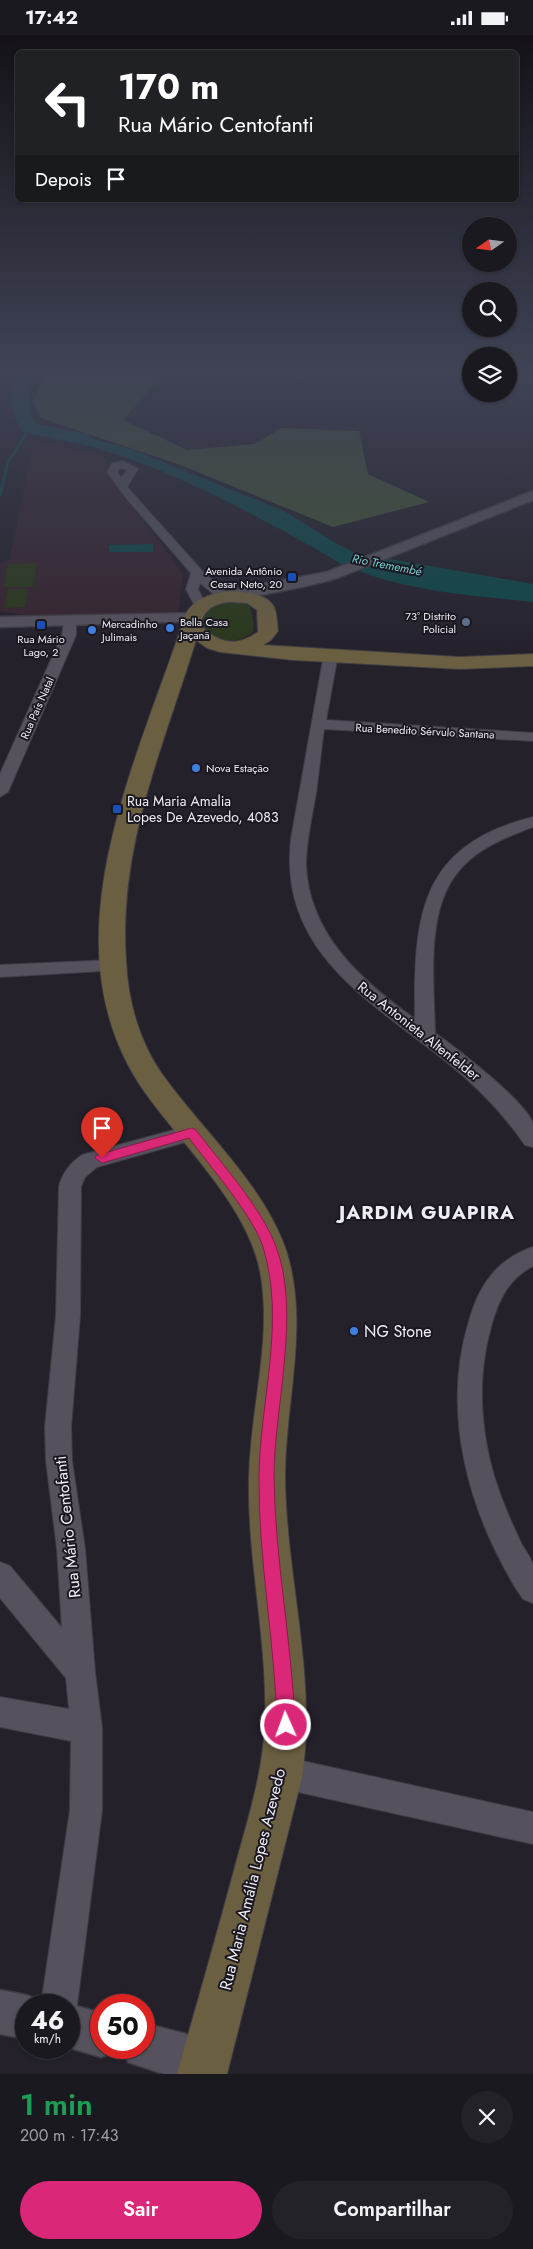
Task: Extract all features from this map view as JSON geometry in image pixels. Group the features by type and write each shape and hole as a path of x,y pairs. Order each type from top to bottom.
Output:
{"main road":[{"path":"181,662 200,652 225,647 248,644 262,638 269,631 266,608 260,602 227,597 195,616 206,640 225,647 293,654 325,654 460,663 533,660"},
{"name":"Rua Maria Amália Lopes Azevedo","path":"195,616 181,662 145,759 118,854 111,906 112,966 120,1010 131,1045 149,1077 254,1218 269,1245 277,1276 279,1330 267,1475 269,1528 284,1672 286,1725 280,1772 257,1871 204,2068"},
{"path":"262,638 281,646 325,654"}],"street":[{"path":"122,485 173,543 197,574 227,597 248,590 287,585 331,576 533,495"},
{"path":"0,622 70,622 195,616 192,589 197,574"},
{"path":"260,602 287,585"},
{"name":"Rua País Natal","path":"0,792 69,635 70,622"},
{"name":"Rua Antonieta Altenfelder","path":"325,654 298,867 310,918 327,949 366,992 468,1067 503,1099 533,1139"},
{"name":"Rua Benedito Sérvulo Santana","path":"316,725 533,737"},
{"path":"425,1035 428,925 438,889 451,869 479,846 506,831 533,822"},
{"path":"0,971 112,966"},
{"name":"Rua Mário Centofanti","path":"61,1994 86,1810 88,1728 80,1672 73,1571 58,1445 68,1316 70,1186 72,1176 79,1167 90,1161 192,1133"},
{"path":"533,1256 502,1273 491,1294 479,1323 470,1363 470,1389 471,1431 483,1483 496,1523 533,1589"},
{"path":"0,1576 80,1672"},
{"path":"0,1712 88,1728"},
{"path":"280,1772 533,1827"},
{"path":"0,2012 15,2015"},
{"path":"155,2050 204,2068"}],"shaded area":[{"path":"29,466 107,466 109,477 183,573 178,615 40,616 0,612 0,563 10,559"},
{"path":"149,466 173,466 284,511 358,557 416,574 533,594 533,602 441,591 386,580 371,575 328,556 216,496"},
{"path":"183,466 366,466 368,474 429,502 333,527"},
{"path":"153,544 153,552 109,552 109,545"},
{"path":"37,563 33,587 3,587 8,564"},
{"path":"8,589 28,589 25,607 4,608"},
{"path":"242,602 250,606 254,625 253,632 246,637 232,641 218,638 206,629 201,622 208,606 217,603"}],"waterway":[{"path":"0,495 7,466"},
{"name":"Rio Tremembé","path":"333,549 349,559 533,591"}],"place":[{"name":"Avenida Antônio Cesar Neto, 20","path":"292,577"},
{"name":"73º Distrito Policial","path":"466,622"},
{"name":"Rua Mário Lago, 2","path":"41,625"},
{"name":"Bella Casa Jaçanã","path":"170,628"},
{"name":"Mercadinho Julimais","path":"92,630"},
{"name":"Nova Estação","path":"196,768"},
{"name":"Rua Maria Amalia Lopes De Azevedo, 4083","path":"117,809"},
{"name":"NG Stone","path":"354,1331"}],"district":[{"name":"JARDIM GUAPIRA","path":"427,1212"}],"route":[{"path":"102,1158 192,1133 254,1218 269,1245 277,1276 279,1330 267,1475 269,1528 284,1672 286,1725"}]}
